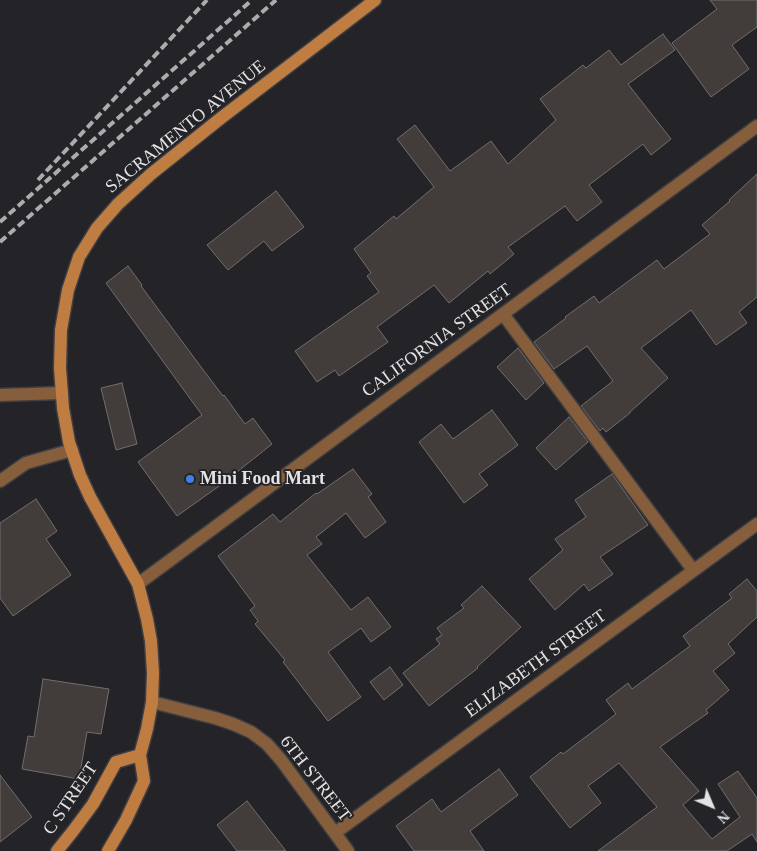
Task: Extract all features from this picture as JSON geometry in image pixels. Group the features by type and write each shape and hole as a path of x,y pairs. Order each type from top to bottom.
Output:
{"main road":[{"name":"SACRAMENTO AVENUE","path":"138,584 90,497 80,475 69,442 64,416 60,368 61,330 68,290 79,257 97,228 118,204 151,174 375,0"},
{"path":"108,851 126,820 144,781 140,755 152,702 153,673 151,641 138,584"},
{"name":"C STREET","path":"57,851 93,804 116,762 140,755"}],"street":[{"name":"CALIFORNIA STREET","path":"138,584 757,126"},
{"path":"503,314 693,570"},
{"path":"0,395 62,393"},
{"path":"0,481 26,463 72,450"},
{"name":"ELIZABETH STREET","path":"335,833 757,524"},
{"name":"6TH STREET","path":"152,702 233,724 251,732 267,744 281,760 348,851"}],"building":[{"path":"710,0 757,0 757,27 732,45 749,69 711,97 672,43 717,9"},
{"path":"663,34 675,50 628,84 671,139 651,155 643,144 589,185 602,202 577,221 565,206 508,247 514,254 490,274 488,271 449,303 434,285 377,327 388,342 339,376 335,370 317,382 295,351 379,292 367,276 371,273 354,249 394,216 396,219 434,187 397,139 415,125 450,171 491,141 508,164 556,120 540,99 583,65 586,68 609,50 621,65"},
{"path":"757,174 757,297 739,312 747,323 716,345 691,310 641,348 668,378 606,432 603,428 600,431 581,406 613,381 587,346 554,369 534,342 594,296 599,303 657,260 664,269 710,234 702,225"},
{"path":"276,191 304,227 272,251 264,241 228,270 207,245"},
{"path":"128,266 245,424 253,418 272,444 222,484 177,516 138,462 202,415 106,283"},
{"path":"518,348 544,383 526,400 497,367"},
{"path":"122,383 137,444 116,450 101,388"},
{"path":"492,410 518,445 479,474 488,485 464,503 419,442 441,424 453,439"},
{"path":"569,417 588,442 556,470 536,448"},
{"path":"353,469 372,494 368,497 386,522 365,538 346,513 316,537 322,544 307,555 351,610 368,597 391,627 371,642 361,628 328,652 361,697 328,721 283,662 285,660 255,624 258,621 250,610 255,606 218,556 273,514 280,522 316,493"},
{"path":"612,474 648,525 600,557 613,574 589,591 584,584 555,610 529,579 563,550 555,539 586,517 575,500"},
{"path":"36,499 57,531 46,539 71,575 13,616 0,598 0,523"},
{"path":"747,579 757,591 757,617 728,644 735,653 713,671 729,690 706,710 708,713 660,747 699,791 683,805 712,839 740,817 718,784 738,771 757,798 757,842 752,834 727,851 598,851 657,807 619,763 588,786 601,803 570,828 530,777 561,752 563,754 616,714 606,700 628,683 632,689 690,646 683,636 732,598 729,594"},
{"path":"482,586 521,627 478,668 429,706 403,673 440,644 436,639 442,635 437,628 464,608 461,605"},
{"path":"390,667 403,685 384,700 370,682"},
{"path":"43,679 109,689 101,734 87,732 79,779 22,769 28,736 34,737"},
{"path":"499,769 518,795 470,831 484,851 414,851 396,826 432,799 441,812"},
{"path":"0,775 32,817 0,842"},
{"path":"247,801 286,851 237,851 217,825"}],"railway":[{"path":"38,180 207,0"},
{"path":"0,222 252,0"},
{"path":"0,242 276,0"}],"place":[{"name":"Mini Food Mart","path":"190,479"}]}
